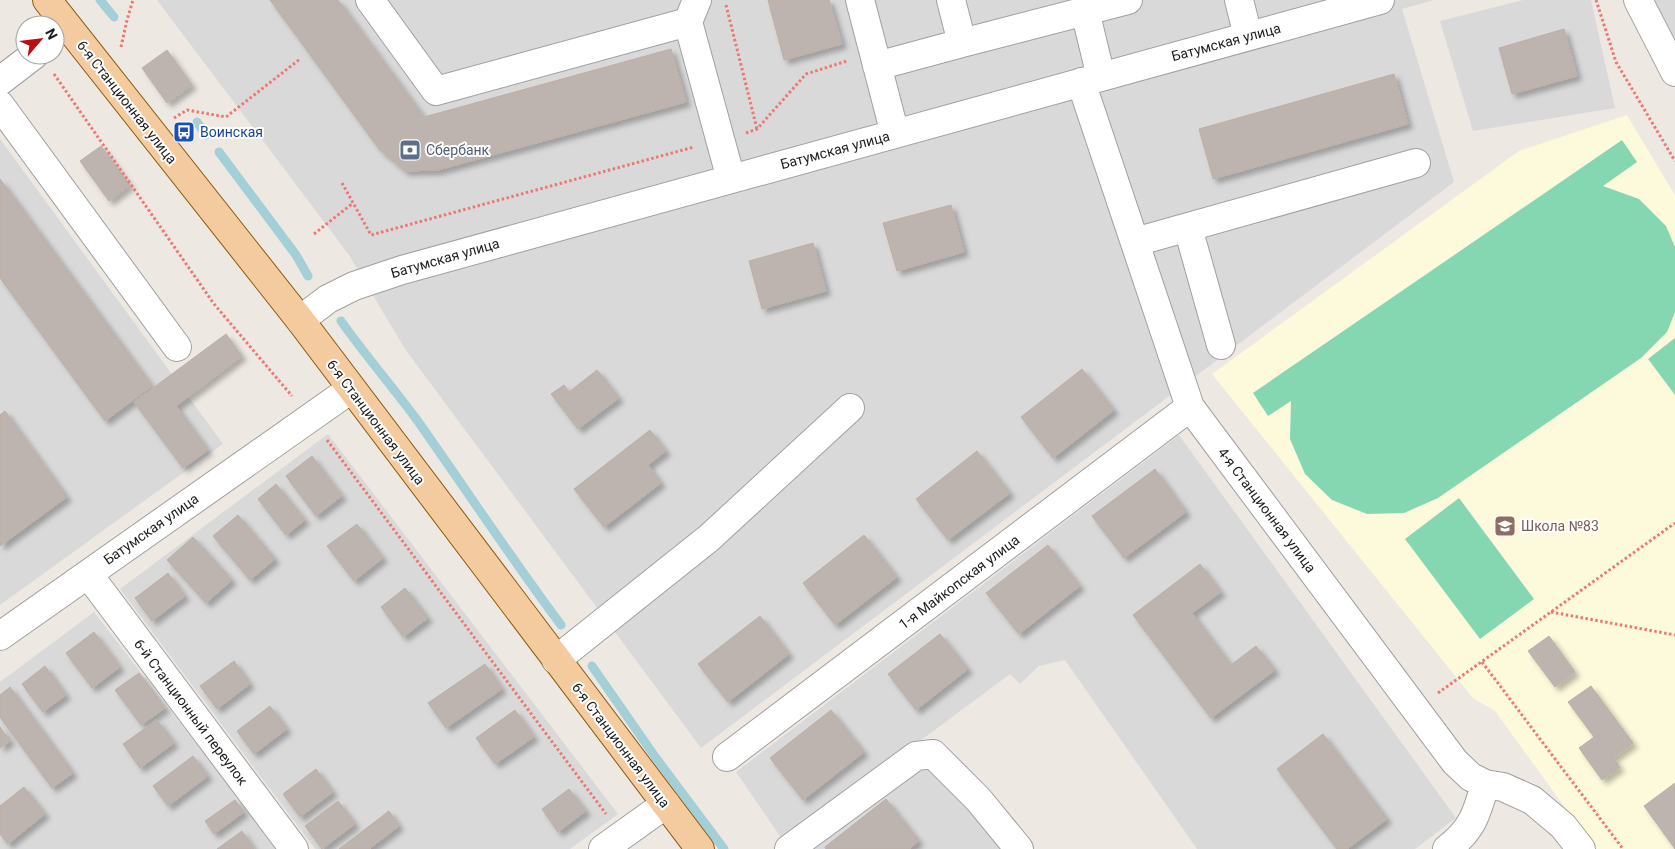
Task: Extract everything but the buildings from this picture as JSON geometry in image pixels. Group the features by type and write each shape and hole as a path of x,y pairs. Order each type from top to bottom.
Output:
{"main road":[{"name":"6-я Станционная улица","path":"46,0 53,15"},
{"name":"6-я Станционная улица","path":"65,38 300,320 700,849"}],"street":[{"path":"370,0 436,91 692,11 720,140 731,179"},
{"path":"860,0 895,134"},
{"path":"951,0 962,43"},
{"path":"876,59 962,43 1128,0"},
{"path":"1239,0 1248,36"},
{"path":"1638,0 1675,72"},
{"name":"Батумская улица","path":"300,320 328,299 354,286 402,270 1368,2"},
{"name":"4-я Станционная улица","path":"1084,11 1091,80 1135,242 1190,407 1455,762 1471,777 1485,784 1503,787 1532,800 1563,826 1581,849"},
{"path":"0,81 38,65"},
{"path":"0,104 177,346"},
{"path":"1135,242 1416,163"},
{"path":"1188,228 1221,345"},
{"name":"Батумская улица","path":"0,636 351,388"},
{"name":"1-я Майкопская улица","path":"727,757 1190,407"},
{"path":"556,660 708,538 850,408"},
{"name":"6-й Станционный переулок","path":"88,574 294,849"},
{"path":"789,849 916,756 933,754 978,799 1019,849"},
{"path":"1447,849 1462,837 1478,811 1485,784"},
{"path":"603,849 666,804"}],"path":[{"path":"122,53 120,45 133,0"},
{"path":"724,0 757,129"},
{"path":"1596,0 1616,62 1675,161"},
{"path":"168,121 187,110 226,117 300,59"},
{"path":"342,183 371,235 757,129 806,74 876,59"},
{"path":"44,65 214,304 310,418 608,817"},
{"path":"314,234 353,203"},
{"path":"1416,709 1675,523"},
{"path":"1551,612 1675,635"},
{"path":"1482,662 1623,849"}],"shaded area":[{"path":"157,0 1434,0 1402,9 1454,182 701,748 405,349 349,255"},
{"path":"1523,0 1591,0 1615,108 1473,131 1440,21"},
{"path":"1651,0 1675,0 1675,46"},
{"name":"Школа №83","path":"1627,115 1675,195 1675,849 1595,849 1495,711 1473,698 1212,374 1519,151"},
{"path":"0,139 223,444 0,605"},
{"path":"328,434 618,814 570,849 315,849 120,589"},
{"path":"1179,435 1456,818 1415,849 1197,849 1065,660 1039,666 1020,684 1010,674 784,842 736,772"},
{"path":"94,612 278,849 0,849 0,682"},
{"path":"927,763 1009,849 803,849"}],"green space":[{"path":"1622,140 1637,162 1603,186 1639,199 1666,226 1675,247 1675,312 1667,332 1641,358 1438,498 1404,513 1367,514 1332,500 1305,474 1290,439 1291,401 1268,416 1253,393"},
{"path":"1675,338 1675,395 1648,359"},
{"path":"1459,498 1534,599 1480,639 1405,539"}],"waterway":[{"path":"100,0 114,17"},
{"path":"197,122 206,135"},
{"path":"219,152 296,255 308,276"},
{"path":"341,321 417,420 561,625"},
{"path":"592,666 656,758 724,849"}],"place":[{"name":"Воинская","path":"184,132"},
{"name":"Сбербанк","path":"410,150"},
{"name":"Школа №83","path":"1505,526"}]}
